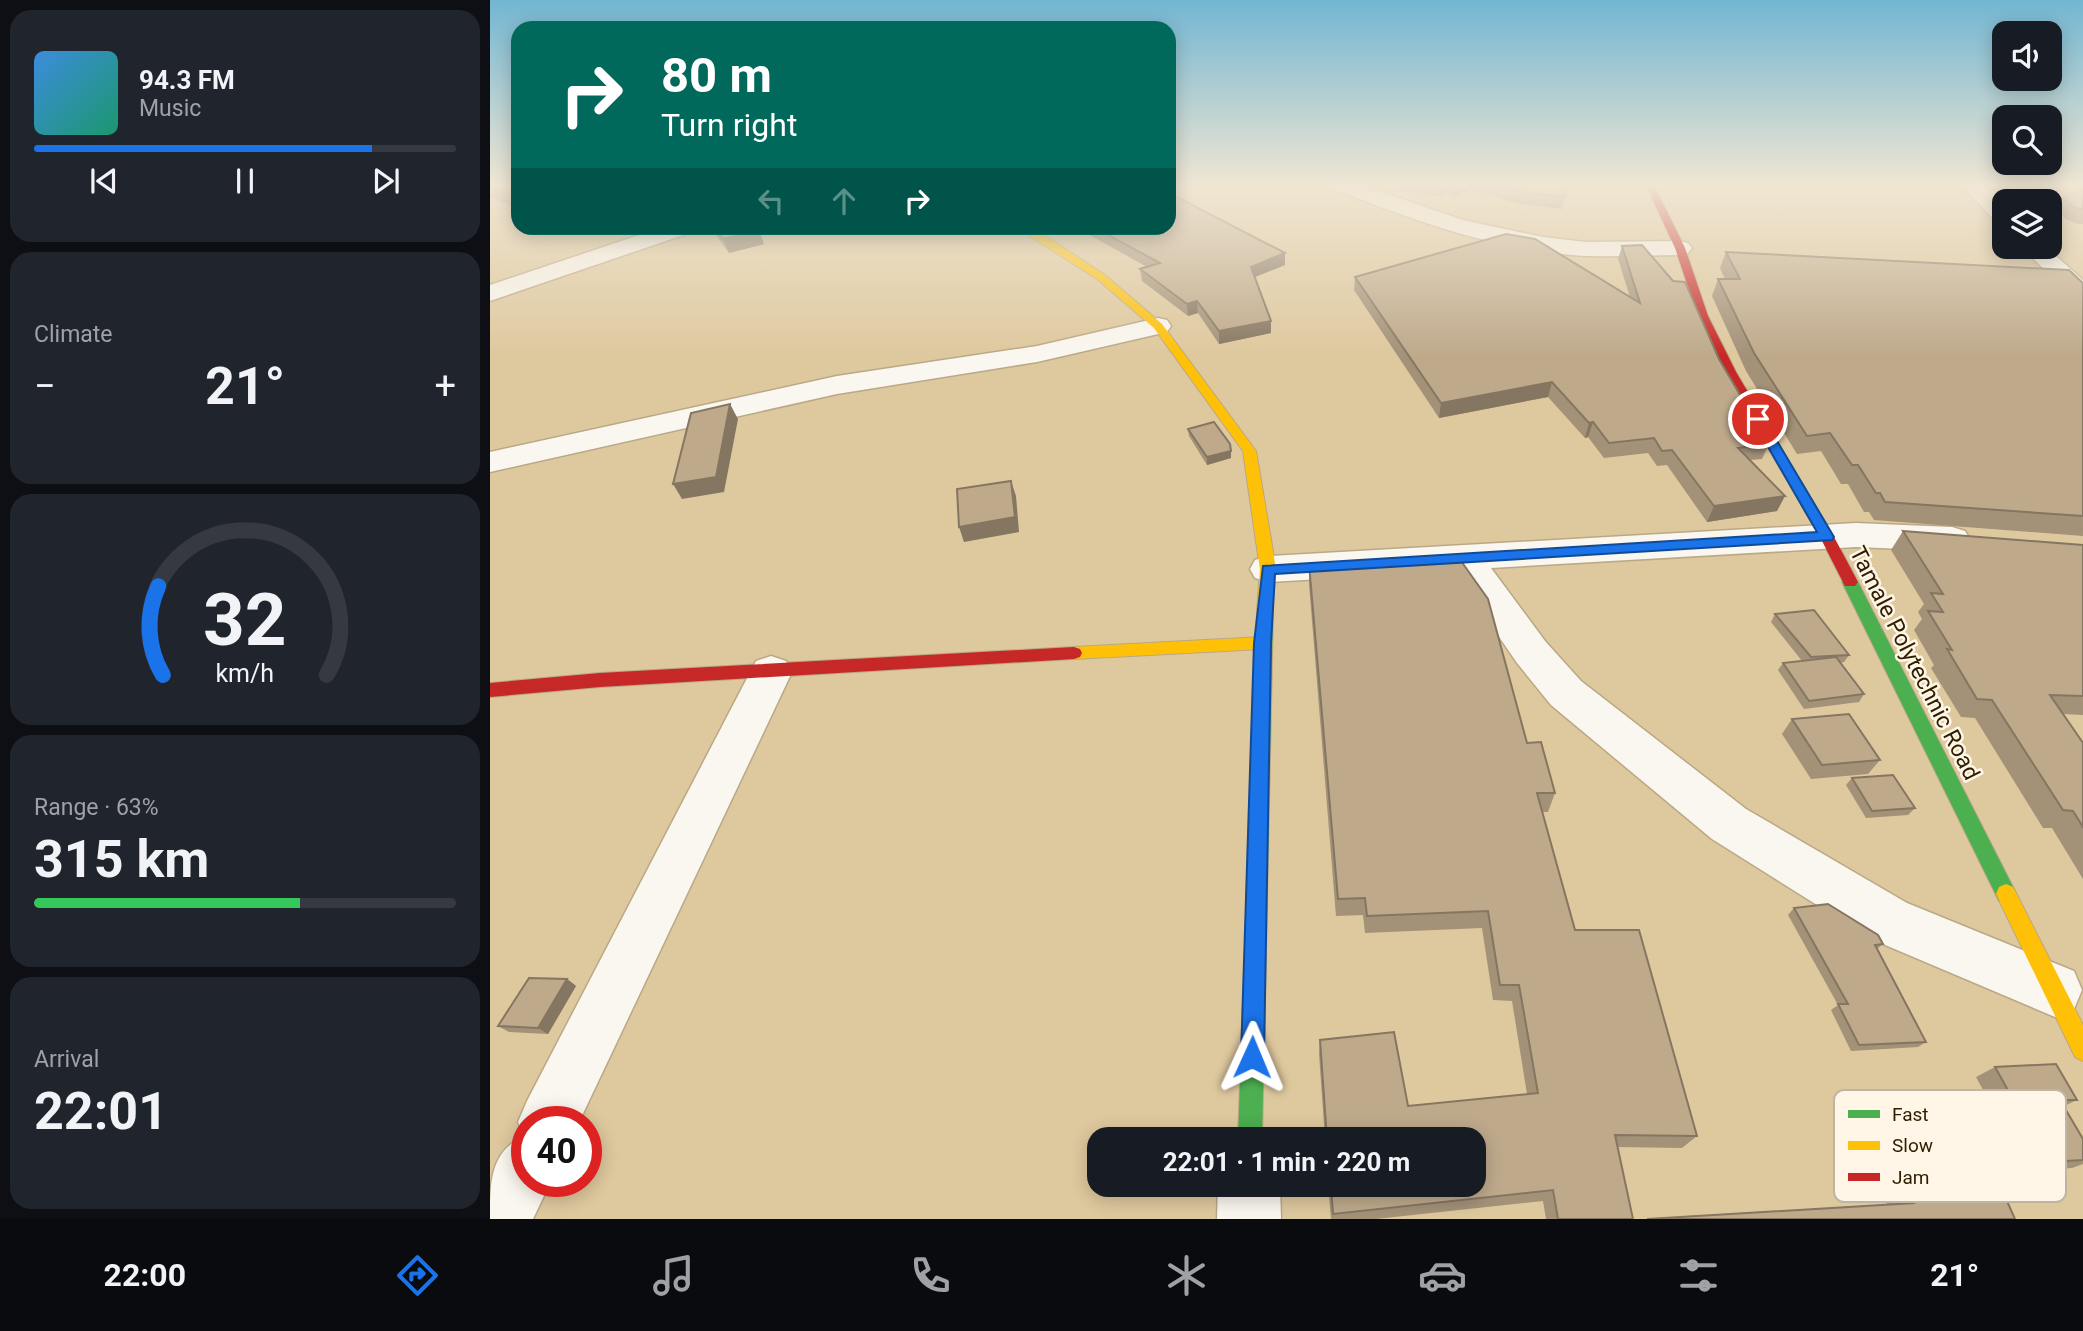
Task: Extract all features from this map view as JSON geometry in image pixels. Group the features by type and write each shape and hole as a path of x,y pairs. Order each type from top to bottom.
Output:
{"street":[{"path":"490,293 640,242"},
{"path":"1048,242 1101,277 1158,326 1249,451 1268,569 1262,643 1251,1127"},
{"path":"1537,242 1573,247 1680,248"},
{"name":"Tamale Polytechnic Road","path":"1677,242 1703,316 1731,372 1826,537 2083,1049"},
{"path":"2062,253 2073,255"},
{"path":"2047,259 2083,293"},
{"path":"490,462 837,385 1037,354 1158,326"},
{"path":"1268,569 1826,537 1901,535 1979,541"},
{"path":"1465,559 1531,652 1566,693 1729,824 1889,921 2055,990"},
{"path":"490,690 600,680 1262,643"},
{"path":"556,1106 771,672"},
{"path":"500,1219 511,1197"},
{"path":"1249,1197 1249,1219"}],"building":[{"path":"1121,242 1264,242 1285,253 1251,267 1271,321 1219,331 1197,301 1187,304 1140,269 1160,263"},
{"path":"1478,242 1540,242 1640,303 1622,246 1642,245 1673,281 1685,282 1719,359 1769,444 1738,448 1785,496 1714,506 1672,450 1662,451 1654,438 1609,443 1593,422 1589,423 1552,382 1441,403 1355,277"},
{"path":"1726,252 2069,270 2083,283 2083,516 1885,502 1858,465 1852,465 1830,433 1807,436 1754,353 1718,279 1740,279"},
{"path":"730,404 716,477 673,484 691,413"},
{"path":"1214,422 1230,444 1231,451 1207,457 1188,429"},
{"path":"1011,481 1015,517 959,527 957,489"},
{"path":"1903,531 2083,545 2083,696 2050,695 2083,743 2083,827 2073,811 2063,810 1992,700 1977,699 1928,611 1943,612 1931,593 1943,594"},
{"path":"1461,561 1488,599 1527,743 1541,742 1555,793 1537,793 1575,930 1639,930 1697,1136 1615,1135 1633,1219 1558,1219 1553,1190 1333,1214 1332,1197 1486,1197 1486,1127 1326,1127 1320,1040 1394,1032 1408,1106 1538,1093 1519,985 1500,985 1488,911 1367,916 1365,898 1338,899 1309,564"},
{"path":"1814,610 1849,655 1811,657 1775,614"},
{"path":"1836,657 1864,694 1809,701 1783,663"},
{"path":"1849,714 1880,760 1822,765 1792,719"},
{"path":"1893,775 1915,808 1872,811 1852,778"},
{"path":"1828,904 1878,935 1883,944 1875,945 1926,1042 1859,1045 1838,1004 1848,1004 1794,908"},
{"path":"529,978 567,979 538,1028 498,1026"},
{"path":"2056,1064 2077,1100 2066,1100 2066,1090 2008,1090 1995,1067"},
{"path":"2066,1110 2083,1139 2083,1160 2066,1161"},
{"path":"2007,1202 2015,1219 1647,1219 1914,1203"}],"traffic: fast":[{"path":"1850,582 2006,894"},
{"path":"1250,1127 1265,611"}],"traffic: slow":[{"path":"1048,242 1101,277 1158,326 1249,451 1268,569 1265,611"},
{"path":"1074,653 1262,643"},
{"path":"2006,894 2083,1049"}],"traffic: jam":[{"path":"1677,242 1703,316 1730,372 1827,537 1850,582"},
{"path":"490,690 600,680 1074,653"}],"route":[{"path":"1252,1057 1262,643 1268,569 1826,537 1758,419"}]}
